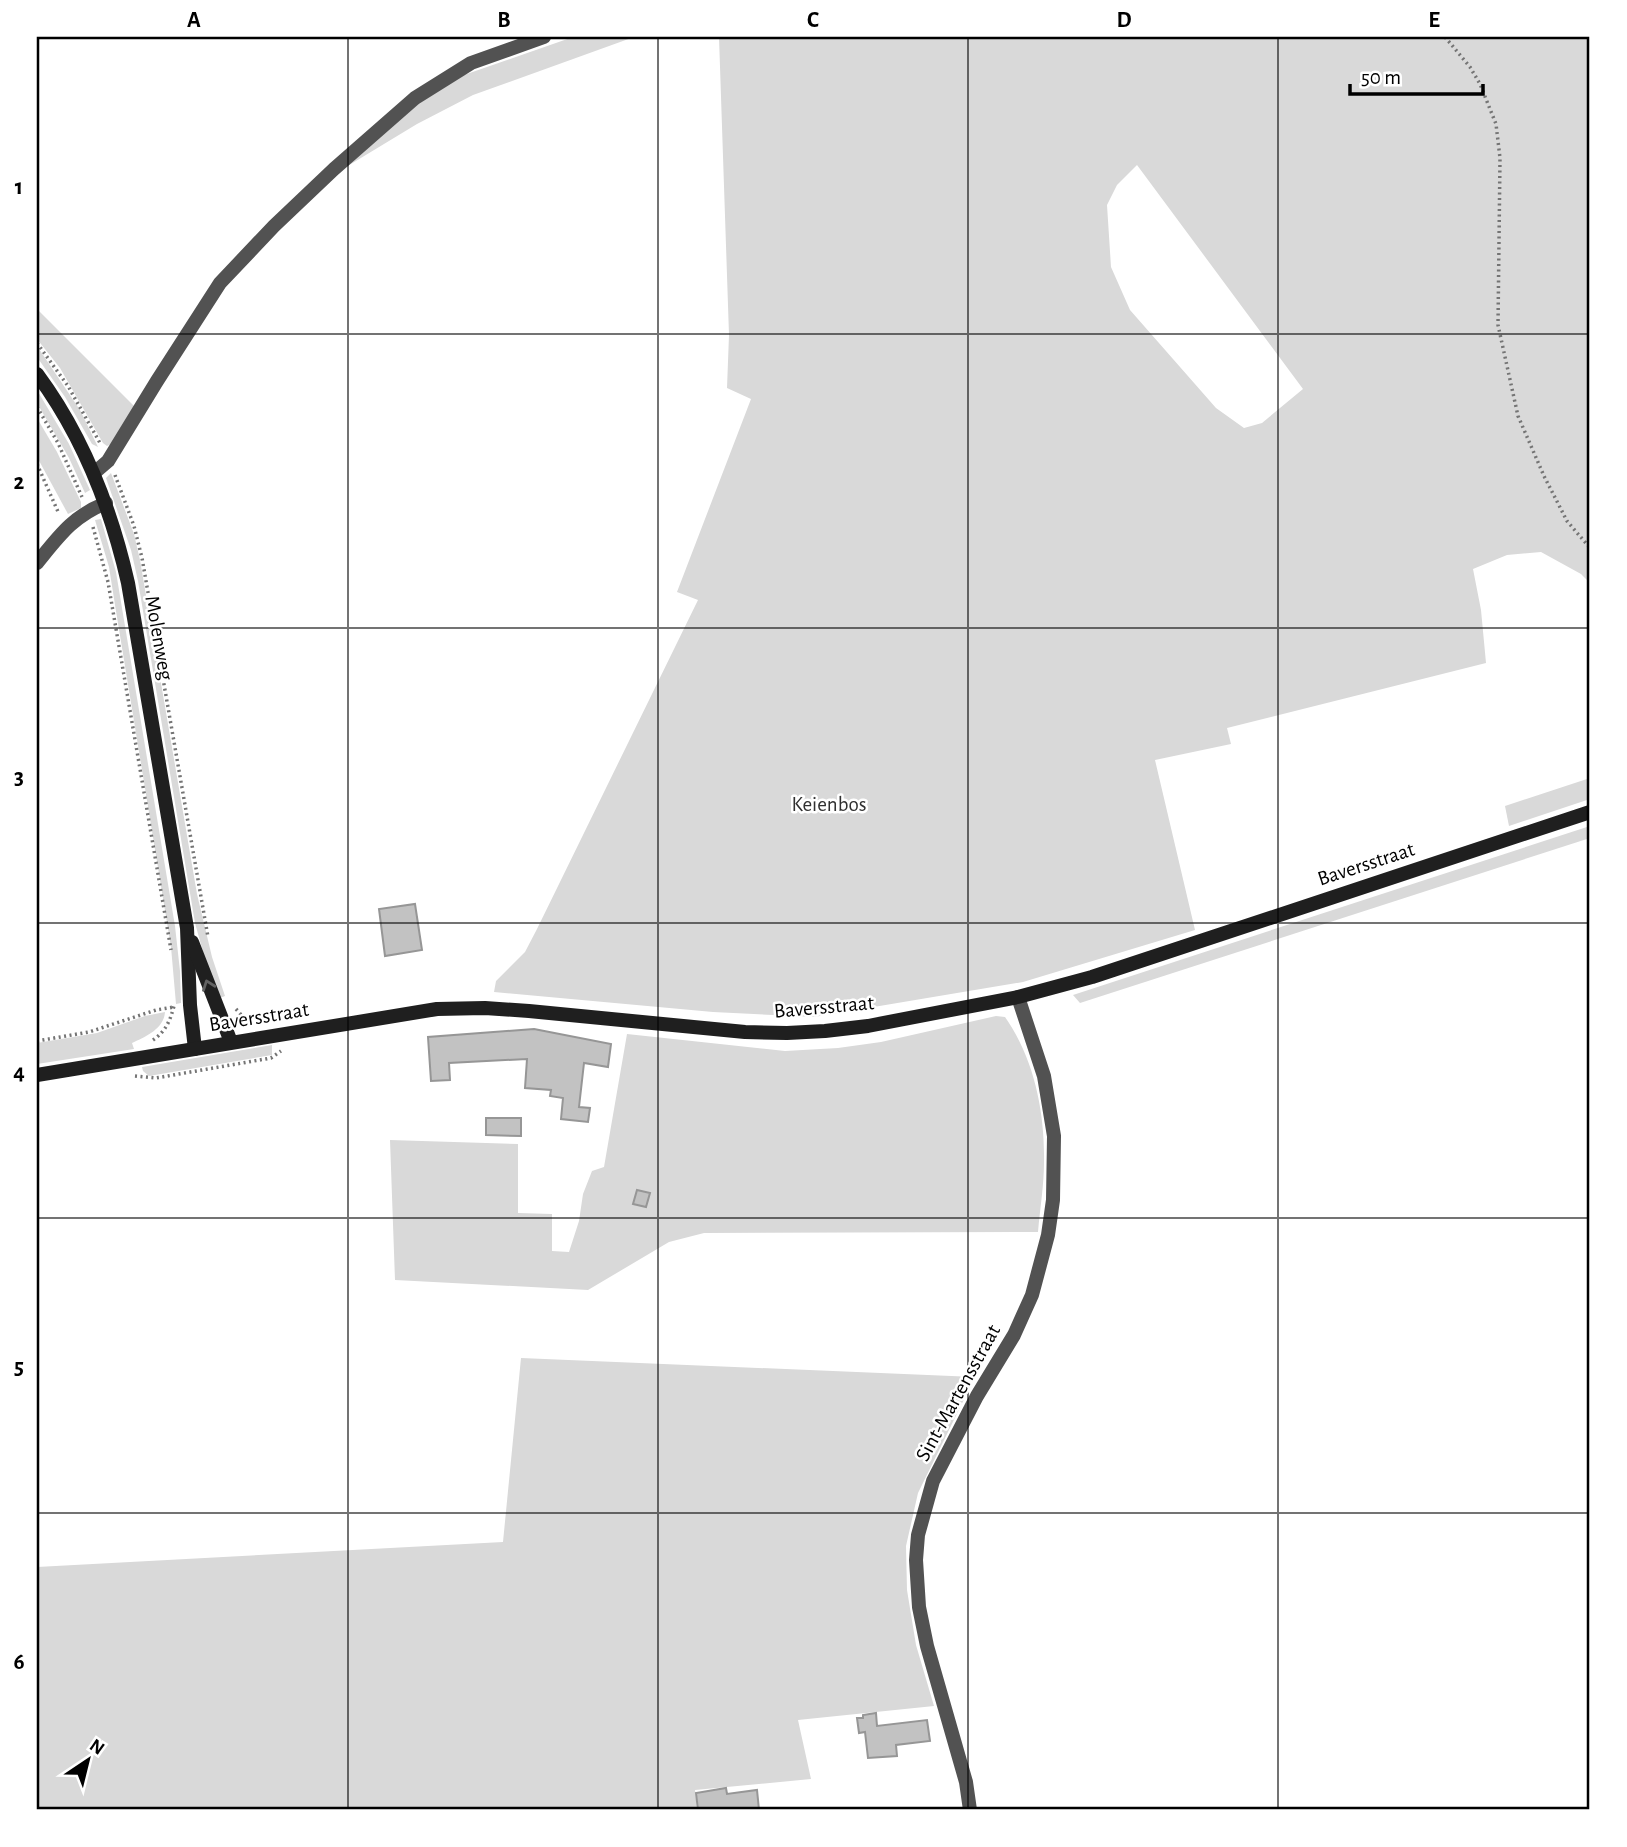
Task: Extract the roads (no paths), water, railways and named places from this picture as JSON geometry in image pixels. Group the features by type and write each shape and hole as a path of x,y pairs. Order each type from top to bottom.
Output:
{"main road":[{"name":"Molenweg","path":"37,374 63,414 94,472 119,543 187,928 195,1049"},
{"name":"Baversstraat","path":"37,1075 437,1009 529,1011 746,1032 788,1033 868,1026 1018,997 1092,977 1590,812"},
{"name":"Molenweg","path":"187,928 231,1042"}],"street":[{"path":"94,472 108,461 220,283 274,226 415,98 471,63 544,37"},
{"path":"37,563 66,528 88,510 106,503"},
{"name":"Sint-Martensstraat","path":"970,1810 966,1782 919,1607 916,1560 918,1535 933,1481 1018,1325 1032,1295 1048,1235 1053,1200 1055,1136 1044,1076 1018,997"}],"park label":[{"name":"Keienbos","path":"829,804"}]}
